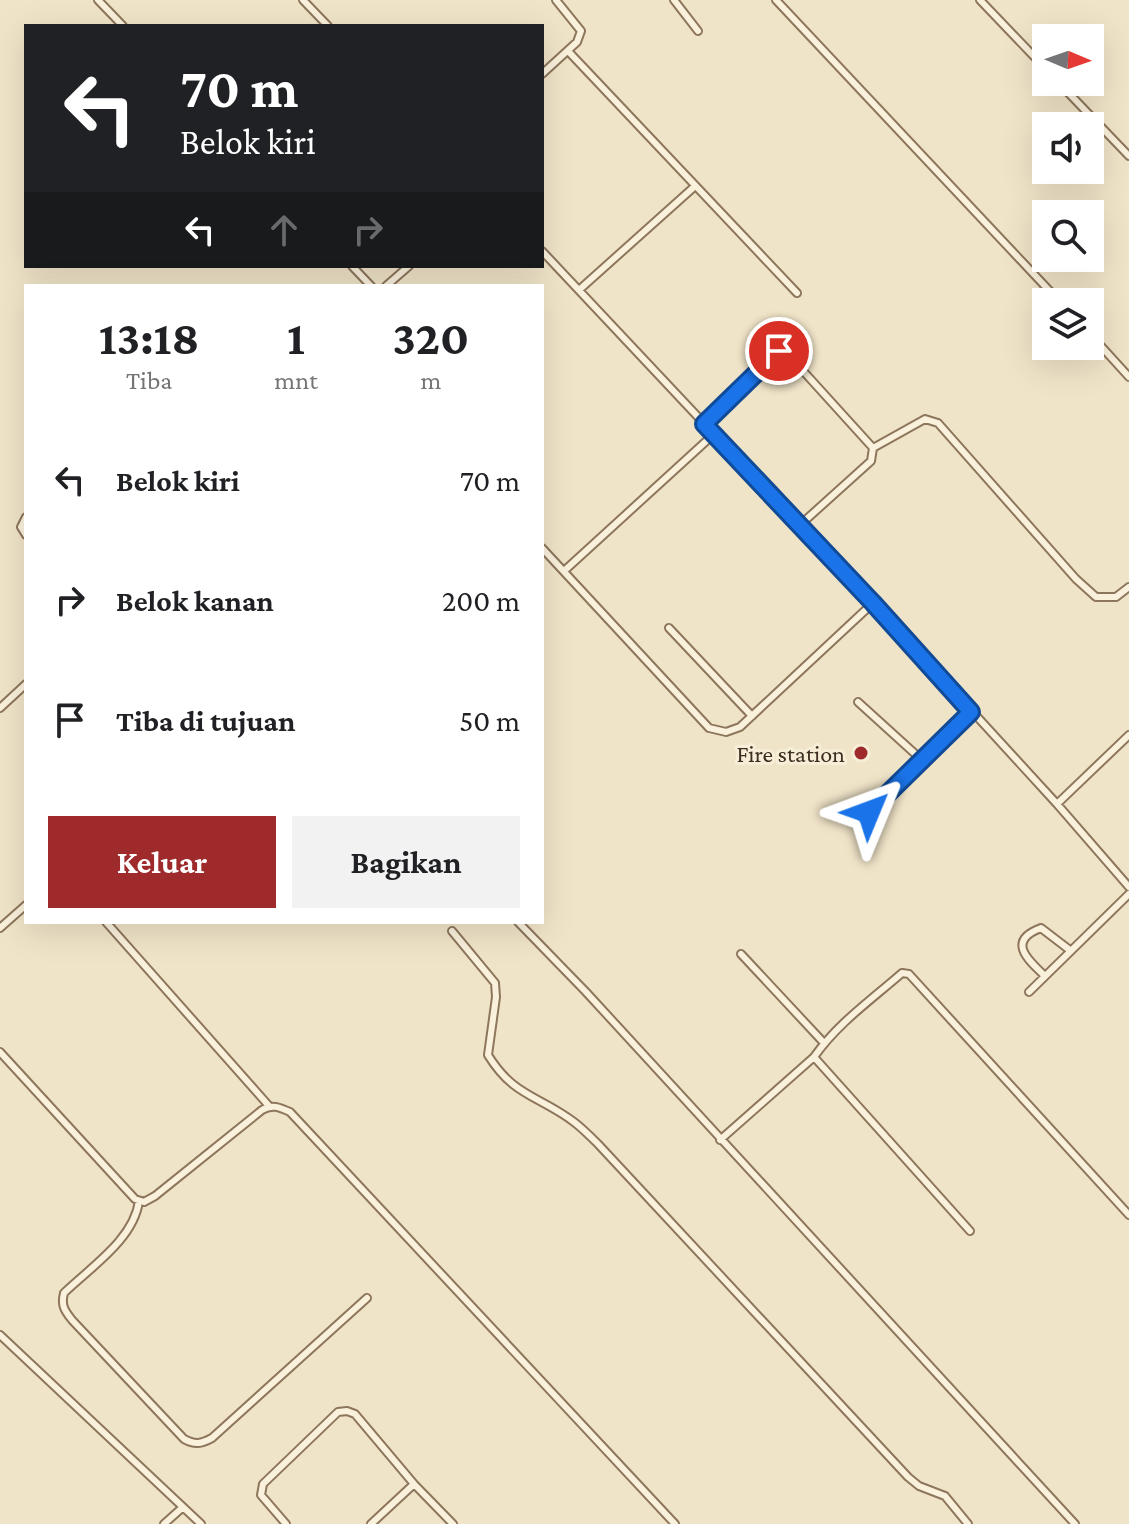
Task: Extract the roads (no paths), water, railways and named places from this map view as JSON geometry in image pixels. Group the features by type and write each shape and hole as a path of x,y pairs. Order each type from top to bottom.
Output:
{"lane":[{"path":"98,0 121,24"},
{"path":"303,0 326,24"},
{"path":"544,72 577,42 581,31 556,0"},
{"path":"674,0 698,31"},
{"path":"776,0 1047,288"},
{"path":"980,0 1032,54"},
{"path":"568,51 797,293"},
{"path":"1071,96 1129,156"},
{"path":"579,290 694,187"},
{"path":"544,253 873,603 1129,887"},
{"path":"354,268 369,284"},
{"path":"388,284 407,268"},
{"path":"1104,349 1129,377"},
{"path":"704,424 779,351 785,351 873,448"},
{"path":"873,448 925,419 938,423 1076,579 1096,597 1116,597 1129,587"},
{"path":"564,571 714,434"},
{"path":"800,525 871,461 873,448"},
{"path":"544,550 709,728 726,732 740,727 873,603"},
{"path":"669,628 752,716"},
{"path":"0,708 24,686"},
{"path":"858,702 923,761"},
{"path":"869,812 971,712"},
{"path":"1057,804 1129,735"},
{"path":"1029,992 1129,894"},
{"path":"0,928 24,907"},
{"path":"108,924 269,1106"},
{"path":"520,924 1075,1524"},
{"path":"1045,976 1022,950 1023,940 1031,931 1041,928 1048,931 1071,951"},
{"path":"452,931 495,983 488,1055 499,1073 524,1095 575,1122 598,1144 908,1477 919,1486 945,1496 968,1524"},
{"path":"741,954 824,1043"},
{"path":"720,1140 814,1057 866,1001 902,973 909,974 1129,1215"},
{"path":"0,1052 139,1201 138,1213 125,1234 64,1293 62,1301 64,1310 184,1439 201,1443 212,1438 367,1298"},
{"path":"814,1057 970,1231"},
{"path":"139,1201 155,1196 269,1106 278,1106 296,1117 675,1524"},
{"path":"0,1335 201,1524"},
{"path":"286,1524 261,1495 263,1484 338,1412 347,1411 355,1414 414,1484 453,1524"},
{"path":"371,1524 414,1484"},
{"path":"164,1524 183,1507"}],"place":[{"name":"Fire station","path":"861,753"}]}
